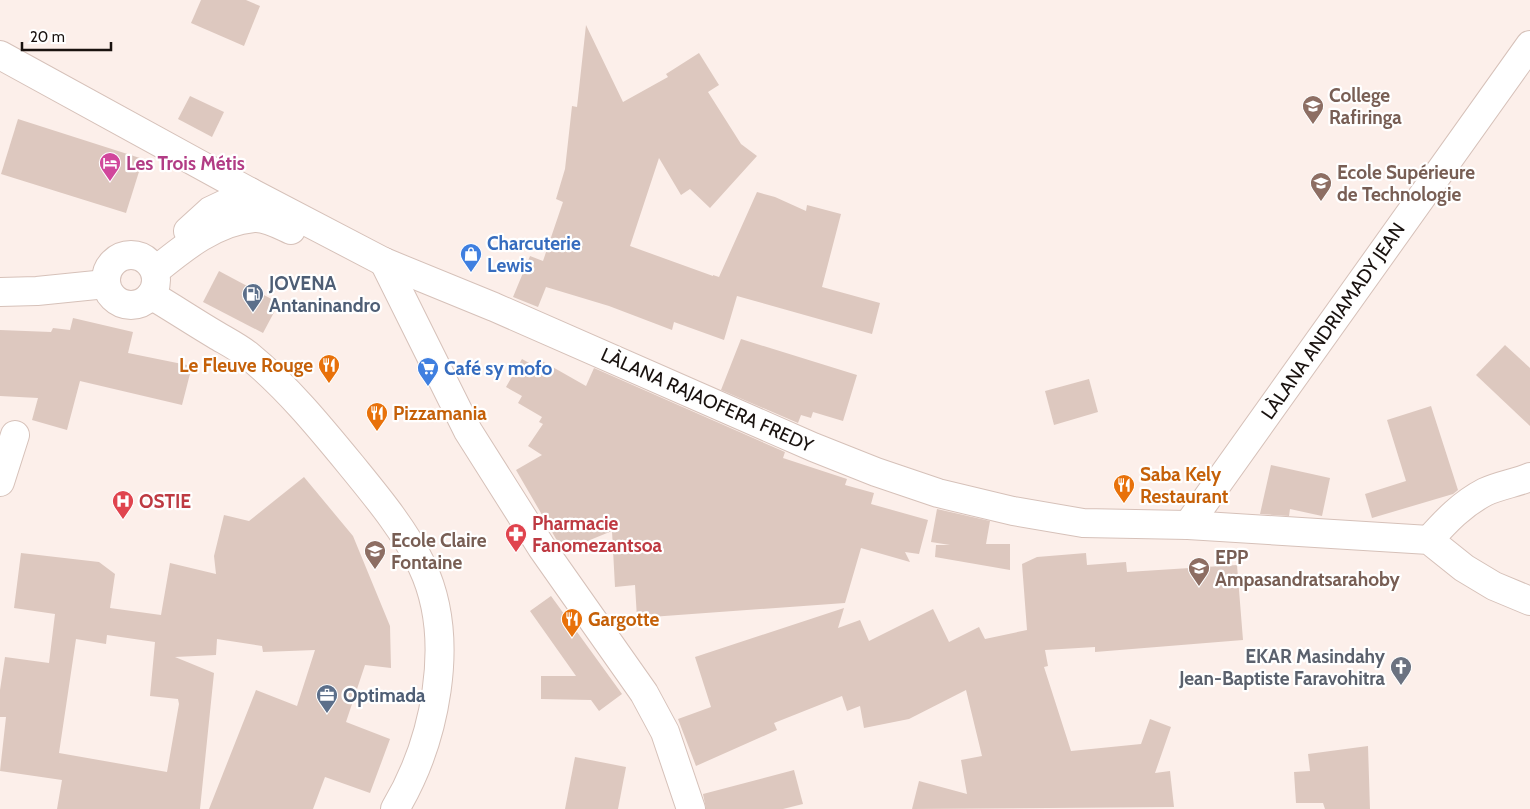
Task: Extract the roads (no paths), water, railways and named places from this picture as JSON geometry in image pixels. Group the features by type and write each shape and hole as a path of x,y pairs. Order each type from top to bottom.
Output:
{"street":[{"name":"LÀLANA ANDRIAMADY JEAN","path":"1188,525 1530,45"},
{"name":"LÀLANA RAJAOFERA FREDY","path":"0,55 250,192 384,262 494,306 876,472 938,493 1013,511 1083,523 1188,525 1429,540"},
{"path":"250,192 210,211 152,276 146,301 137,305 120,303 114,299 106,284 108,268 121,257 136,255 152,276 246,354 314,418 400,527 422,567 435,603 438,636 437,682 431,724 416,766 394,809"},
{"path":"152,276 193,241 222,227 255,217 275,223 322,245 384,262 468,431 542,548 644,693 665,732 691,809"},
{"path":"0,292 37,291 106,284"},
{"path":"0,482 15,435"},
{"path":"1530,476 1514,484 1486,492 1457,509 1429,540 1464,568 1494,586 1530,601"}],"place":[{"name":"College Rafiringa","path":"1313,125"},
{"name":"Les Trois Métis","path":"110,182"},
{"name":"Ecole Supérieure de Technologie","path":"1321,202"},
{"name":"Charcuterie Lewis","path":"471,273"},
{"name":"JOVENA Antaninandro","path":"253,313"},
{"name":"Le Fleuve Rouge","path":"329,384"},
{"name":"Café sy mofo","path":"428,387"},
{"name":"Pizzamania","path":"377,432"},
{"name":"Saba Kely Restaurant","path":"1124,504"},
{"name":"OSTIE","path":"123,520"},
{"name":"Pharmacie Fanomezantsoa","path":"516,553"},
{"name":"Ecole Claire Fontaine","path":"375,570"},
{"name":"EPP Ampasandratsarahoby","path":"1199,587"},
{"name":"Gargotte","path":"572,638"},
{"name":"EKAR Masindahy Jean-Baptiste Faravohitra","path":"1401,686"},
{"name":"Optimada","path":"327,714"}]}
